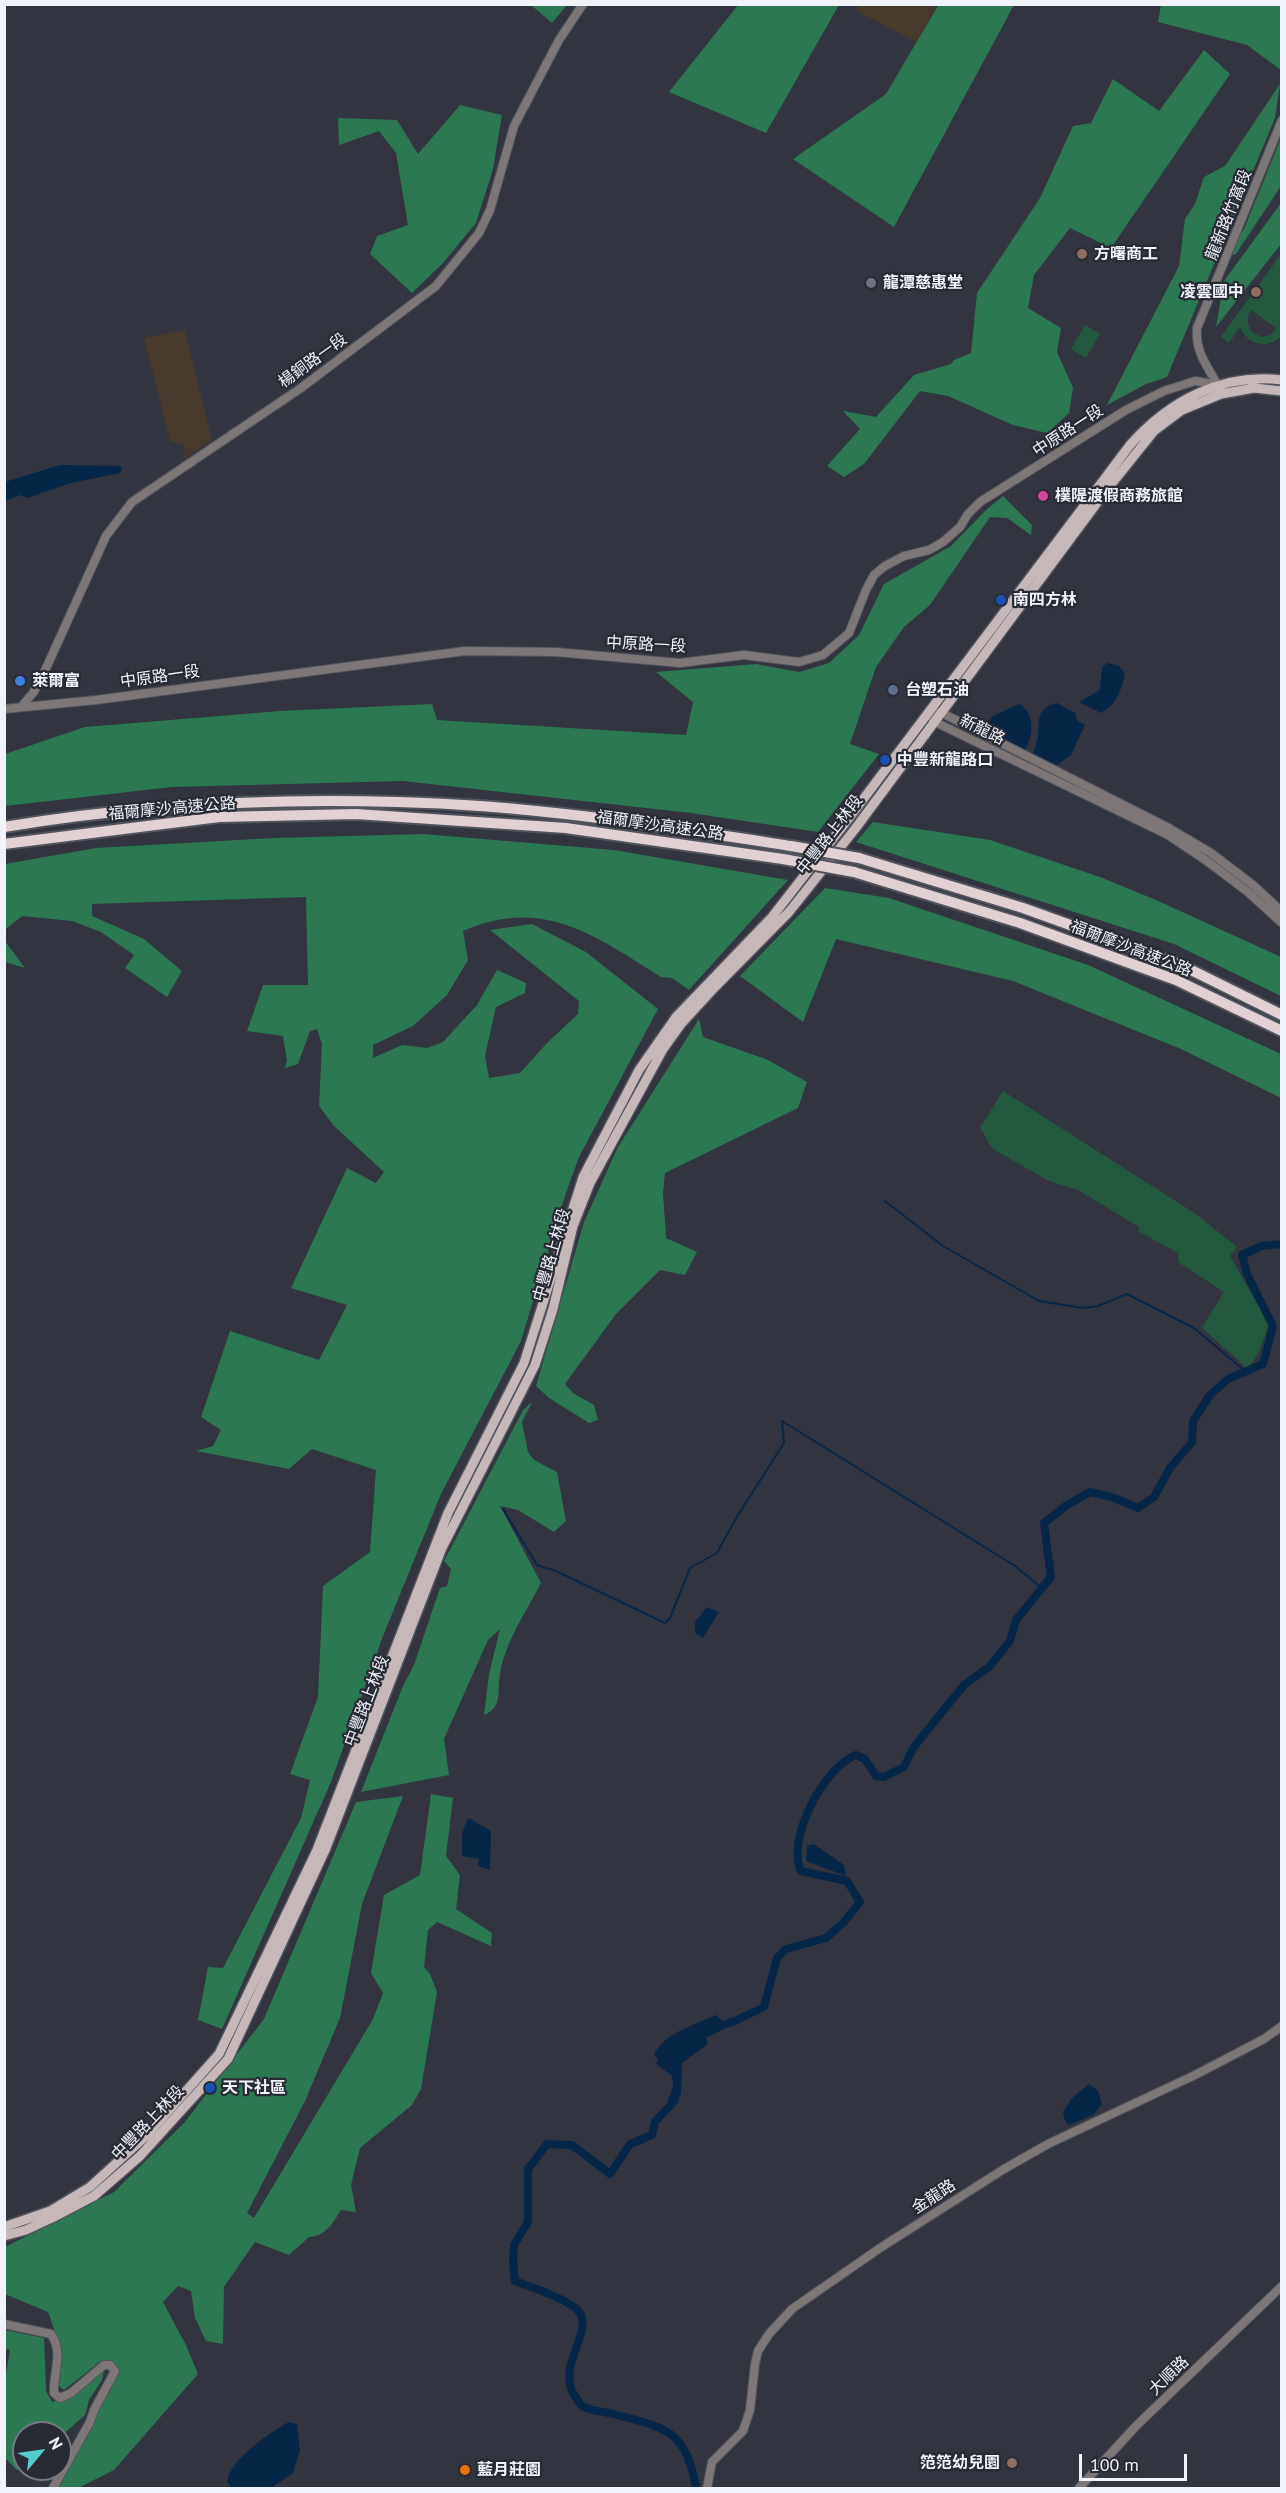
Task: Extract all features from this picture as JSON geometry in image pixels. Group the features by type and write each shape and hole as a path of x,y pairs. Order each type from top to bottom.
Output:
{"highway":[{"name":"福爾摩沙高速公路","path":"4,827 168,807 236,803 399,802 564,815 669,827 859,858 1023,908 1181,965 1281,1015"},
{"name":"福爾摩沙高速公路","path":"4,844 219,817 356,814 566,828 854,872 1020,923 1176,980 1281,1031"}],"main road":[{"name":"中豐路上林段","path":"4,2236 26,2230 76,2207 109,2184 135,2153 228,2059 326,1848 442,1548 535,1365 573,1226 590,1184 644,1083 681,1024 789,912 855,829 932,718 1149,423 1190,397 1247,379 1264,377 1281,380"},
{"name":"中豐路上林段","path":"932,718 940,712 1124,467 1154,431 1182,410 1220,389 1254,388 1281,391"},
{"name":"中豐路上林段","path":"4,2227 25,2221 71,2200 135,2153"}],"street":[{"name":"楊銅路一段","path":"21,707 33,693 43,675 106,536 124,510 132,502 310,381 390,319 420,299 436,286 460,257 478,233 490,210 513,126 559,40 583,4"},
{"name":"龍新路竹窩段","path":"1220,389 1199,352 1197,328 1281,120"},
{"name":"中原路一段","path":"4,709 96,700 465,651 556,652 680,663 744,655 799,662 823,655 849,633 874,575 895,561 929,550 943,542 960,527 968,514 980,502 1126,410 1154,396 1195,381 1220,389"},
{"name":"新龍路","path":"940,712 1167,827 1210,853 1253,885 1281,912"},
{"name":"新龍路","path":"932,718 1168,836 1207,861 1248,892 1281,923"},
{"name":"金龍路","path":"707,2488 712,2462 743,2431 750,2410 758,2351 792,2309 880,2248 1048,2144 1204,2071 1264,2039 1281,2026"},
{"name":"大順路","path":"1079,2488 1137,2426 1281,2286"},
{"path":"4,2324 51,2334 58,2350 54,2393 60,2398 71,2393 104,2365 110,2365 114,2371 90,2422 53,2488"}],"shaded area":[{"path":"860,5 937,5 917,42 857,11"},
{"path":"185,330 212,441 184,458 184,445 170,441 144,338"}],"green space":[{"path":"939,4 1014,5 894,227 793,159 886,94"},
{"path":"531,5 567,5 552,23"},
{"path":"738,5 839,5 766,133 669,92"},
{"path":"1161,5 1281,5 1281,70 1247,45 1158,22"},
{"path":"1204,50 1230,74 1111,248 1070,228 1034,275 1028,308 1061,328 1057,352 1073,388 1069,413 1047,433 1013,425 948,396 920,391 864,464 844,477 827,466 860,429 843,411 876,417 914,375 951,364 954,360 971,353 977,293 1040,198 1073,126 1091,123 1113,79 1159,111"},
{"path":"1280,84 1275,118 1167,377 1146,384 1107,405 1179,266 1185,219 1195,204 1204,177 1225,166"},
{"path":"460,105 502,115 493,169 476,223 443,263 412,293 370,254 377,236 408,225 396,153 379,131 339,145 338,118 397,120 418,154"},
{"path":"1281,138 1281,186 1236,254 1230,256 1230,249 1244,229"},
{"path":"1281,203 1281,244 1216,327 1224,281"},
{"path":"1281,254 1281,336 1270,343 1258,344 1248,338 1240,327 1229,343 1221,337","holes":["1251,310 1276,328 1271,335 1262,337 1253,333 1248,322"]},
{"path":"1085,325 1100,334 1086,358 1071,349"},
{"path":"1003,496 1032,525 1031,535 1007,518 990,517 930,605 904,627 876,667 850,744 879,754 818,832 691,813 403,781 172,787 5,806 5,754 85,727 280,711 432,704 437,720 686,735 693,702 656,672 756,664 799,672 829,663 859,635 884,584 951,546"},
{"path":"873,822 990,840 1100,877 1156,900 1281,957 1281,996 1174,944 856,842"},
{"path":"423,834 614,850 788,880 689,990 672,978 661,977 613,947 567,925 543,919 518,918 492,921 463,931 468,960 447,995 413,1026 373,1045 373,1058 402,1045 427,1048 443,1042 477,1005 497,970 526,983 525,993 496,1007 485,1056 489,1078 520,1073 578,1014 579,1001 490,930 532,924 586,952 658,1009 579,1157 521,1341 441,1494 383,1636 331,1782 222,2029 198,2020 208,1967 223,1968 301,1818 310,1780 290,1774 318,1697 323,1586 370,1552 376,1470 312,1449 289,1469 196,1451 213,1446 221,1430 201,1417 230,1331 319,1360 347,1305 291,1288 347,1168 376,1183 384,1172 334,1126 319,1106 322,1044 317,1029 310,1031 298,1064 285,1068 287,1061 283,1036 247,1031 263,985 308,985 306,897 92,904 92,916 144,939 182,971 167,997 125,968 134,955 101,932 72,921 22,916 5,930 5,864 96,848 273,838"},
{"path":"825,888 889,898 1088,965 1281,1054 1281,1098 1181,1049 1013,981 836,939 803,1022 740,976"},
{"path":"5,941 25,968 5,962"},
{"path":"699,1019 703,1037 768,1060 807,1082 798,1108 665,1173 663,1193 666,1238 697,1252 685,1275 660,1270 616,1314 565,1384 573,1393 594,1405 598,1420 589,1423 549,1398 536,1386 584,1222 618,1147"},
{"path":"1003,1091 1196,1214 1237,1247 1230,1256 1269,1324 1258,1353 1247,1368 1202,1328 1224,1292 1178,1262 1178,1253 1138,1231 1139,1227 1078,1190 1049,1181 993,1149 980,1128"},
{"path":"532,1402 522,1422 528,1452 534,1460 557,1472 566,1521 554,1532 518,1510 500,1506 541,1583 506,1650 500,1674 497,1703 490,1712 484,1715 489,1674 500,1629 488,1640 444,1739 449,1775 361,1792 403,1686 414,1665 440,1588 447,1586 451,1569 444,1561 523,1410"},
{"path":"431,1794 453,1798 446,1856 460,1875 456,1909 492,1933 491,1946 437,1922 428,1930 424,1967 430,1974 437,1992 421,2089 412,2105 360,2148 351,2185 356,2212 341,2210 332,2224 324,2231 309,2237 289,2255 255,2242 224,2287 223,2344 206,2341 195,2318 191,2291 178,2286 163,2302 186,2345 198,2374 114,2470 78,2488 55,2488 59,2481 72,2481 72,2461 81,2446 115,2370 101,2361 64,2390 55,2383 55,2332 48,2312 5,2294 5,2247 114,2192 184,2123 264,2019 356,1802 403,1796 362,1904 340,2018 305,2101 247,2213 254,2218 373,2019 383,1993 371,1973 384,1895 420,1875"},
{"path":"5,2330 44,2338 46,2391 52,2402 64,2398 95,2371 104,2371 102,2380 89,2400 85,2415 72,2426 72,2421 12,2421 12,2465 5,2458 5,2380 10,2350 5,2349"}],"water":[{"path":"60,465 120,466 122,469 120,473 71,483 27,498 20,495 5,501 5,482"},
{"path":"1108,663 1119,666 1125,674 1115,701 1101,713 1079,702 1100,690 1102,667"},
{"path":"1057,703 1075,713 1078,721 1085,725 1071,755 1057,765 1033,754 1038,739 1041,714 1046,708"},
{"path":"1019,704 1028,713 1031,726 1030,739 1025,750 986,729 991,717"},
{"path":"707,1607 719,1612 703,1638 695,1633 695,1622"},
{"path":"468,1818 491,1831 490,1870 478,1866 479,1859 462,1856 462,1833"},
{"path":"814,1844 844,1865 846,1876 806,1861 807,1846"},
{"path":"716,2015 722,2020 725,2028 706,2038 708,2044 682,2063 681,2094 672,2109 667,2104 673,2086 672,2076 656,2064 658,2060 654,2055 672,2035"},
{"path":"1089,2084 1098,2091 1102,2104 1093,2115 1069,2125 1065,2121 1063,2112 1072,2098"},
{"path":"289,2422 297,2424 300,2450 293,2473 271,2488 232,2488 227,2482 235,2465 272,2432"}],"waterway":[{"path":"885,1201 943,1246 1039,1301 1083,1308 1098,1306 1127,1294 1194,1328 1245,1371"},
{"path":"715,2028 764,2007 777,1958 786,1949 826,1938 844,1922 860,1902 847,1881 801,1871 798,1857 803,1823 811,1805 832,1774 844,1762 856,1755 865,1759 876,1776 884,1777 904,1767 913,1748 964,1685 989,1667 1010,1641 1016,1620 1051,1577 1044,1523 1067,1505 1090,1492 1112,1497 1138,1508 1154,1497 1170,1468 1192,1442 1193,1421 1210,1395 1228,1379 1263,1364 1273,1326 1247,1274 1242,1255 1262,1246 1282,1244"},
{"path":"503,1509 537,1565 556,1571 665,1623 670,1618 690,1568 717,1553 738,1515 784,1443 782,1421 1015,1566 1042,1588"},
{"path":"675,2100 655,2122 652,2135 630,2144 610,2174 572,2145 547,2144 528,2169 528,2222 514,2245 513,2261 515,2281 569,2303 580,2313 583,2321 582,2331 569,2376 571,2388 581,2405 588,2409 644,2422 669,2433 686,2453 696,2488"}],"place":[{"name":"方曙商工","path":"1082,254"},
{"name":"龍潭慈惠堂","path":"871,283"},
{"name":"凌雲國中","path":"1256,292"},
{"name":"樸隄渡假商務旅館","path":"1043,496"},
{"name":"南四方林","path":"1001,600"},
{"name":"萊爾富","path":"20,681"},
{"name":"台塑石油","path":"893,690"},
{"name":"中豐新龍路口","path":"885,760"},
{"name":"天下社區","path":"210,2088"},
{"name":"笵笵幼兒園","path":"1012,2463"},
{"name":"藍月莊園","path":"465,2470"}]}
